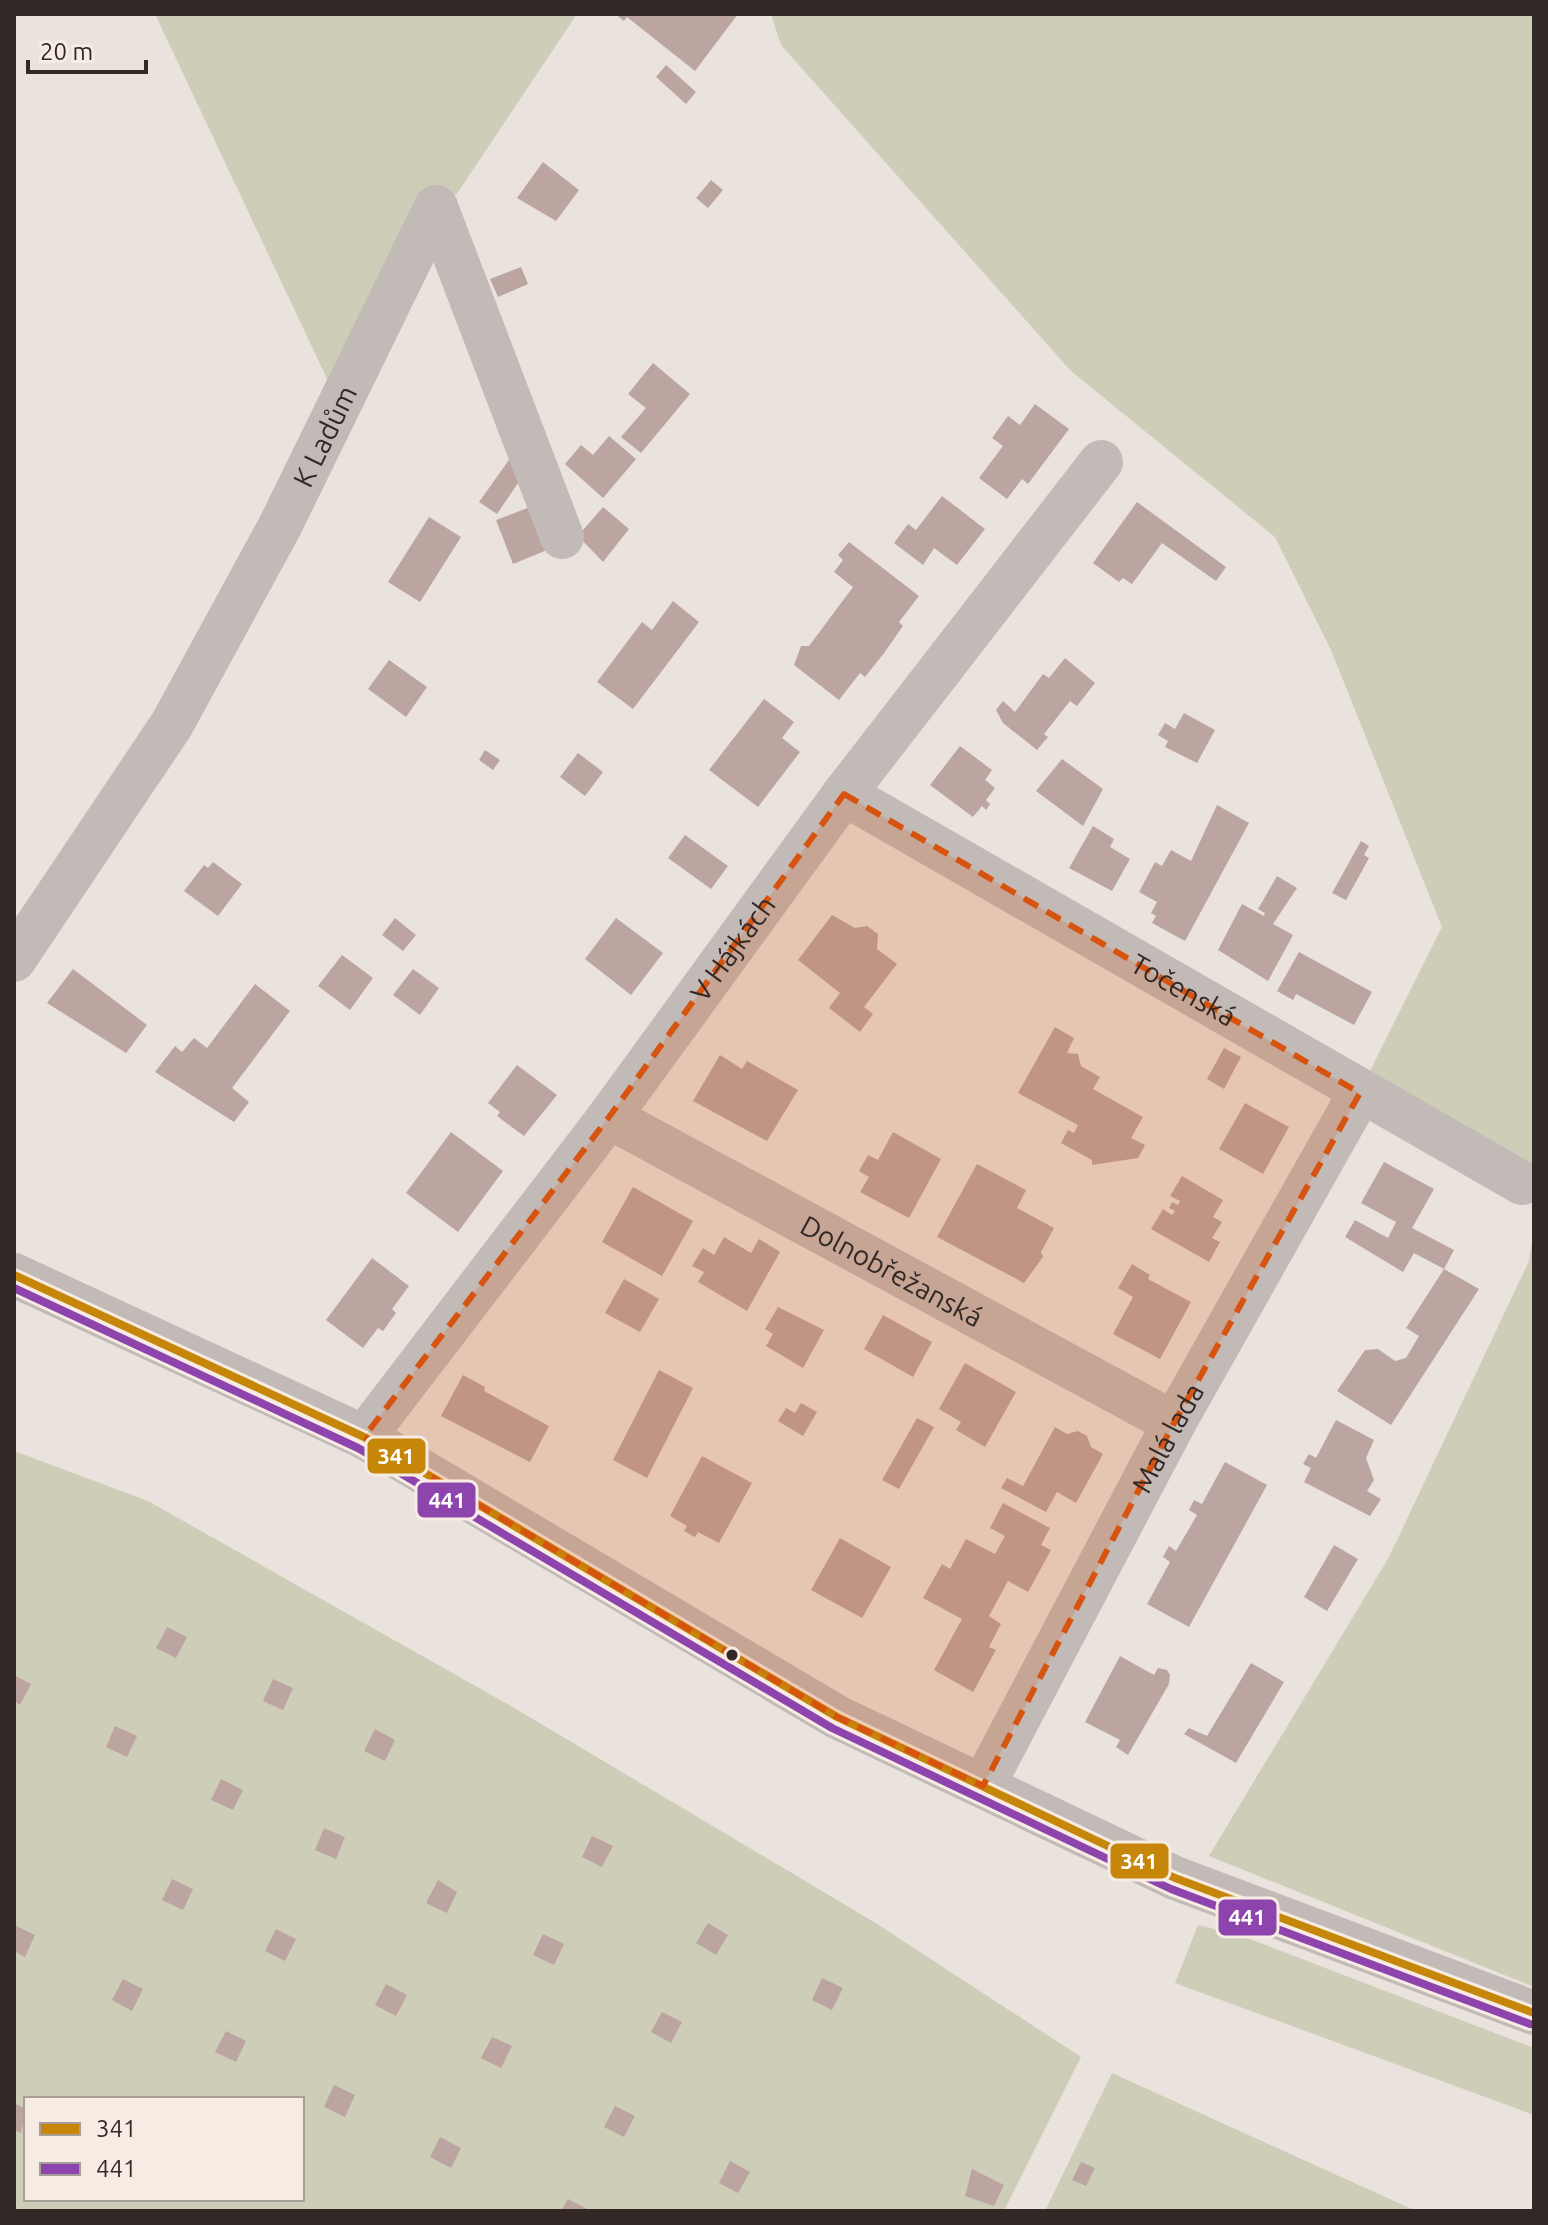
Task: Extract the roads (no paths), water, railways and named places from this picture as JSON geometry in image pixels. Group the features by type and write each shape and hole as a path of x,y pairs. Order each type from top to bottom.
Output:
{"street":[{"name":"K Ladům","path":"14,960 172,724 280,526 436,207 562,537"},
{"name":"V Hájkách","path":"364,1437 609,1117 844,794 1101,462"},
{"name":"Točenská","path":"844,794 1360,1093 1522,1183"},
{"name":"Malá lada","path":"983,1786 1174,1423 1360,1093"},
{"name":"Dolnobřežanská","path":"609,1117 1174,1423"},
{"path":"14,1275 364,1437 837,1717 1175,1878 1534,2013"}]}
